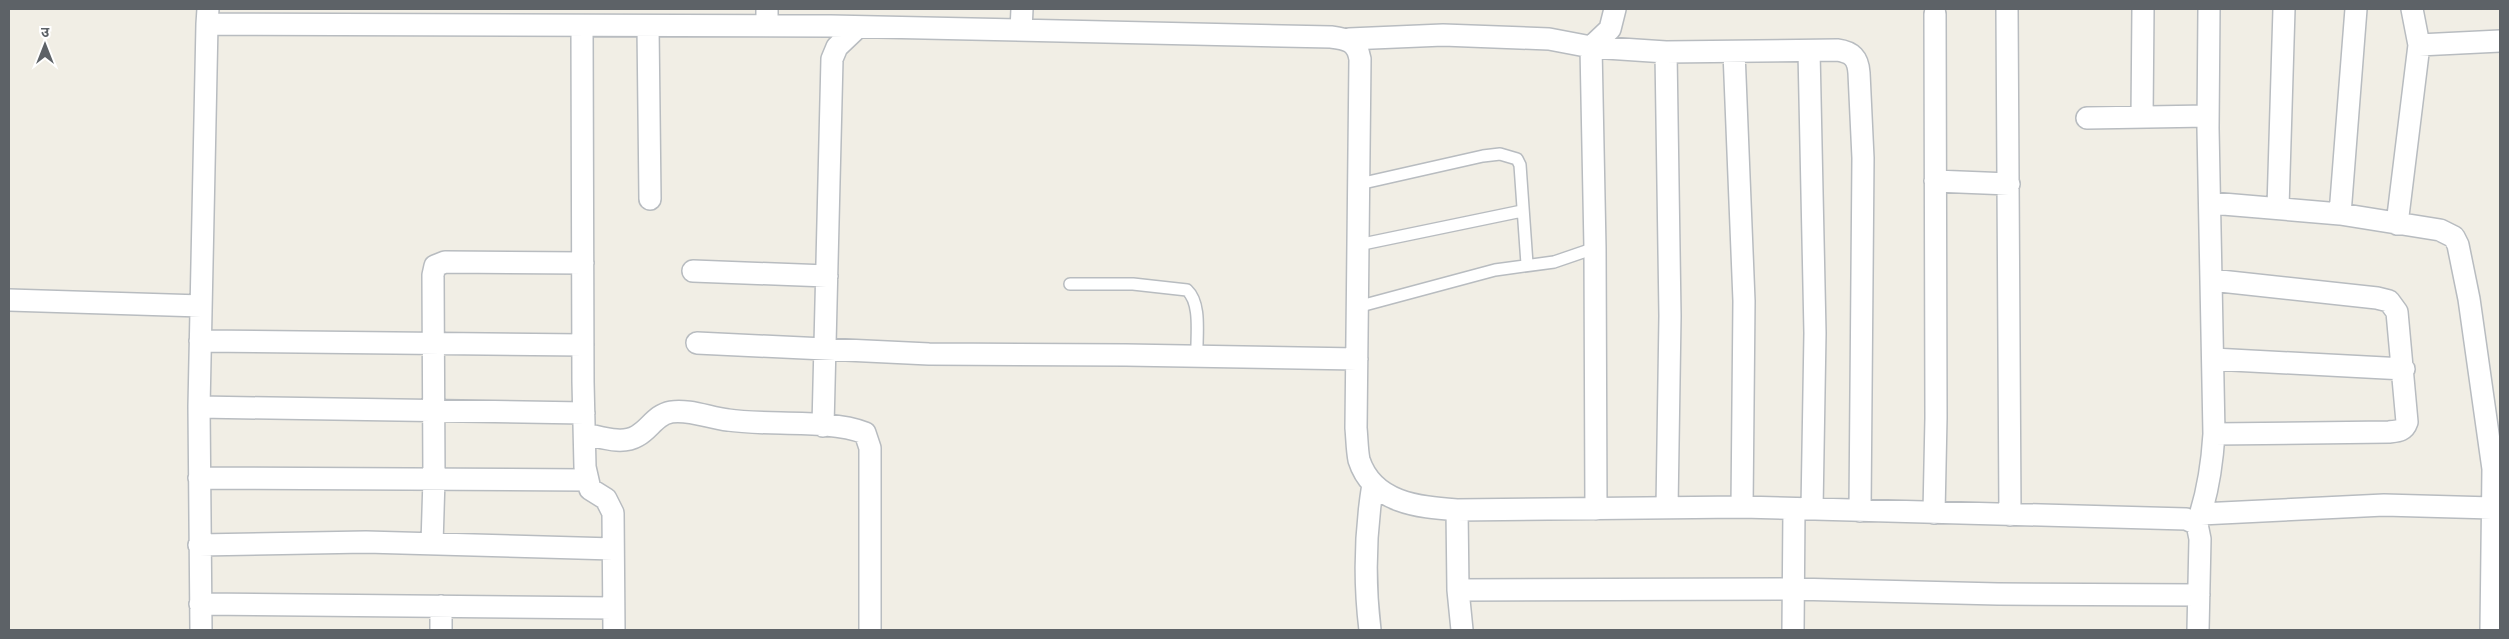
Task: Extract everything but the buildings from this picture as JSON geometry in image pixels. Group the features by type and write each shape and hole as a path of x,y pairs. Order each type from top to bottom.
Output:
{"street":[{"path":"1021,30 1022,9"},
{"path":"1596,509 1595,248 1591,47 1610,29 1615,9"},
{"path":"2007,9 2010,515"},
{"path":"2142,117 2143,9"},
{"path":"2198,630 2199,519 2208,495 2214,434 2208,116 2209,9"},
{"path":"2278,207 2284,9"},
{"path":"2340,214 2356,9"},
{"path":"2397,224 2419,45 2412,9"},
{"path":"1934,513 1936,418 1935,14"},
{"path":"201,630 199,407 208,16 582,26 648,26 767,18 858,27 1331,37 1350,40 1443,35 1530,38 1569,41 1591,47 1666,52 1846,51 1858,62 1863,158 1860,511"},
{"path":"582,26 584,424 587,480 590,489 606,499 611,507 614,630"},
{"path":"648,26 650,199"},
{"path":"823,426 832,59 837,47 858,27"},
{"path":"1350,40 1358,48 1360,59 1356,428 1360,460 1373,484 1394,499 1421,508 1457,510 1742,507 2169,518 2186,520 2384,505 2492,508"},
{"path":"2419,45 2500,41"},
{"path":"1793,630 1793,588 1803,509 1815,333 1809,51"},
{"path":"1666,52 1670,316 1667,508"},
{"path":"1734,52 1744,302 1742,507"},
{"path":"2087,118 2208,116"},
{"path":"1935,181 2009,184"},
{"path":"2211,203 2278,207 2340,214 2440,230 2454,237 2458,245 2488,425 2493,469 2491,630"},
{"path":"432,544 434,479 433,275 438,264 583,263"},
{"path":"693,271 827,276"},
{"path":"2211,280 2377,298 2389,301 2397,312 2408,422 2405,428 2400,431 2214,434"},
{"path":"9,300 201,306"},
{"path":"200,341 583,345"},
{"path":"697,343 930,354 1357,359"},
{"path":"2213,359 2404,369"},
{"path":"199,407 434,411 584,424 612,439 629,440 638,436 657,418 674,412 755,423 857,429 865,433 869,439 870,630"},
{"path":"199,478 587,480"},
{"path":"1370,630 1366,554 1367,524 1373,484"},
{"path":"1457,510 1458,590 1462,630"},
{"path":"199,545 432,544 613,549"},
{"path":"1458,590 1793,588 1998,594 2199,595"},
{"path":"200,604 614,608"},
{"path":"441,606 441,630"}],"lane":[{"path":"1359,184 1483,156 1511,155 1517,159 1520,166 1527,264"},
{"path":"1358,245 1522,210"},
{"path":"1357,307 1495,270 1527,264 1554,262 1595,248"},
{"path":"1070,284 1132,284 1188,290 1193,295 1196,305 1197,356"}]}
